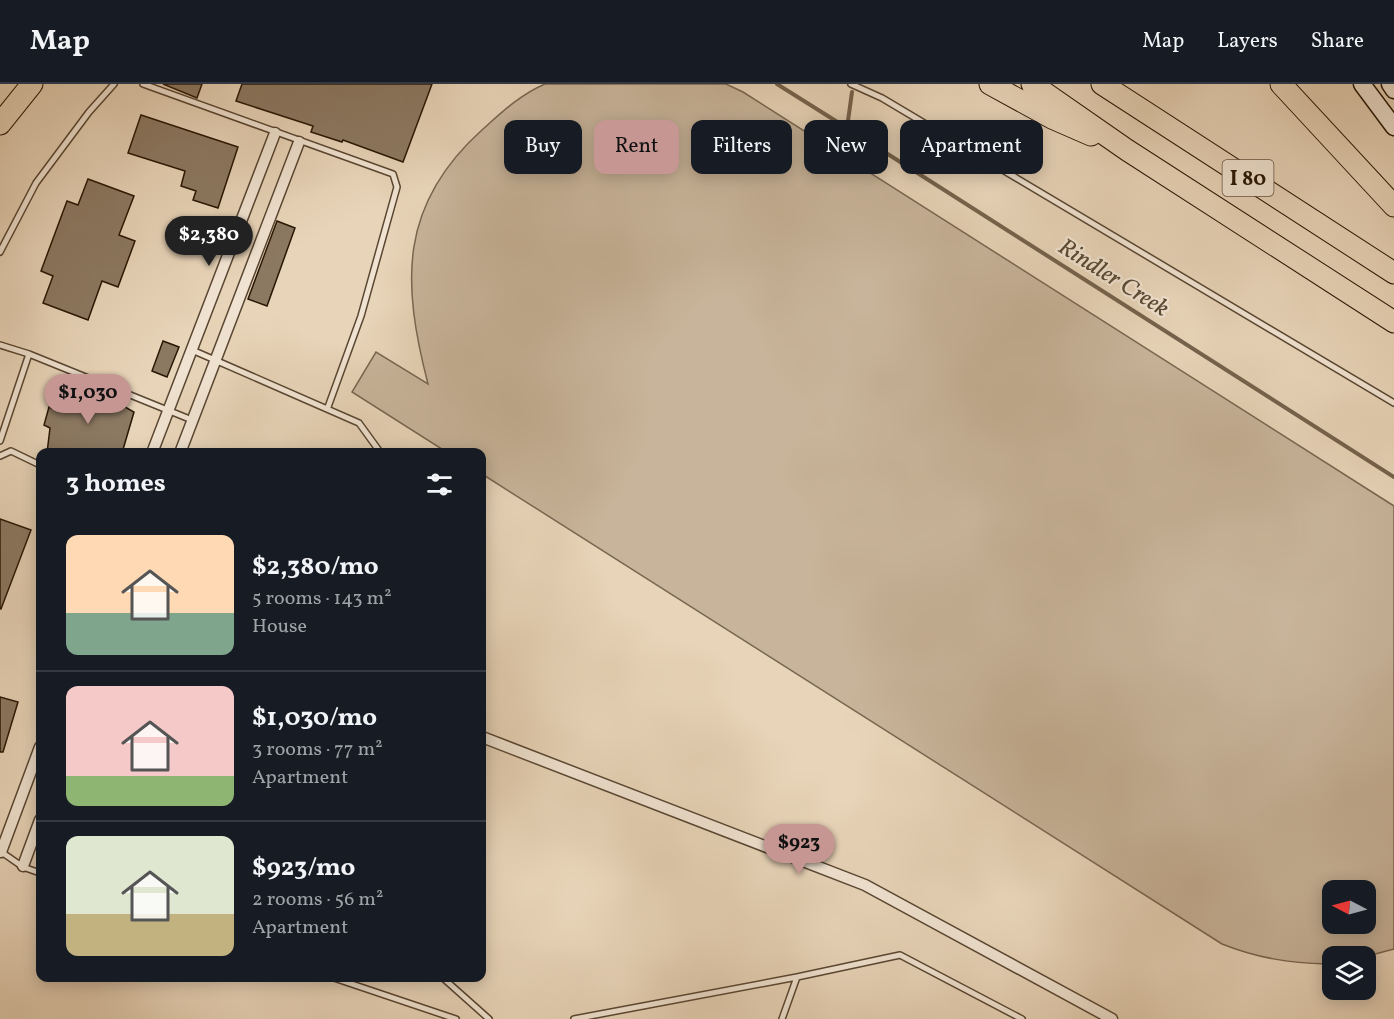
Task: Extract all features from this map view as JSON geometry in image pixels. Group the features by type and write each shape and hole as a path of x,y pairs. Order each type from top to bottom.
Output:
{"highway":[{"path":"0,124 32,84"},
{"path":"990,84 1052,118 1127,150"},
{"name":"I 80","path":"1032,84 1127,150 1394,322"},
{"name":"I 80","path":"1102,84 1394,273"},
{"path":"1284,87 1394,206"}],"main road":[{"path":"1362,84 1394,127"},
{"path":"1390,84 1394,90"}],"street":[{"path":"154,448 275,133"},
{"path":"182,448 298,142"},
{"path":"486,739 865,885 1112,1019"},
{"path":"0,852 36,758"},
{"path":"23,866 36,831"}],"lane":[{"path":"0,252 36,183 89,112 114,84"},
{"path":"143,84 298,142 393,174 397,187 361,316 328,407"},
{"path":"851,84 882,98 1394,403"},
{"path":"0,345 29,354 192,420"},
{"path":"192,350 328,407 359,423 377,448"},
{"path":"0,441 29,354"},
{"path":"0,456 11,451 36,463"},
{"path":"0,852 36,871"},
{"path":"574,1019 900,955 1022,1019"},
{"path":"782,1019 797,977"},
{"path":"346,982 456,1019"},
{"path":"447,982 489,1019"}],"shaded area":[{"path":"545,84 726,84 787,120 691,120 691,174 792,174 792,123 804,131 804,174 872,174 1394,506 1394,949 1376,954 1376,946 1322,946 1322,964 1273,959 1222,944 486,477 486,448 440,448 352,392 376,352 428,384 419,347 412,279 414,247 421,216 435,187 455,158 520,98"}],"building":[{"path":"163,84 202,84 197,98"},
{"path":"242,84 432,84 403,162 343,140 342,142 311,132 313,126 236,101"},
{"path":"141,115 238,147 218,208 193,200 196,191 181,186 185,171 128,153"},
{"path":"88,179 134,196 119,235 135,241 118,287 102,281 88,320 43,303 53,276 41,271 67,201 78,205"},
{"path":"277,221 295,228 267,306 248,299"},
{"path":"163,341 179,347 167,377 152,371"},
{"path":"70,389 106,396 134,412 123,448 48,448 50,428 44,425 49,407 57,410"},
{"path":"0,519 31,530 1,609 0,609"},
{"path":"0,697 18,702 3,752 0,752"}],"waterway":[{"path":"777,84 834,120"},
{"name":"Rindler Creek","path":"852,92 847,128 1394,477"}]}
